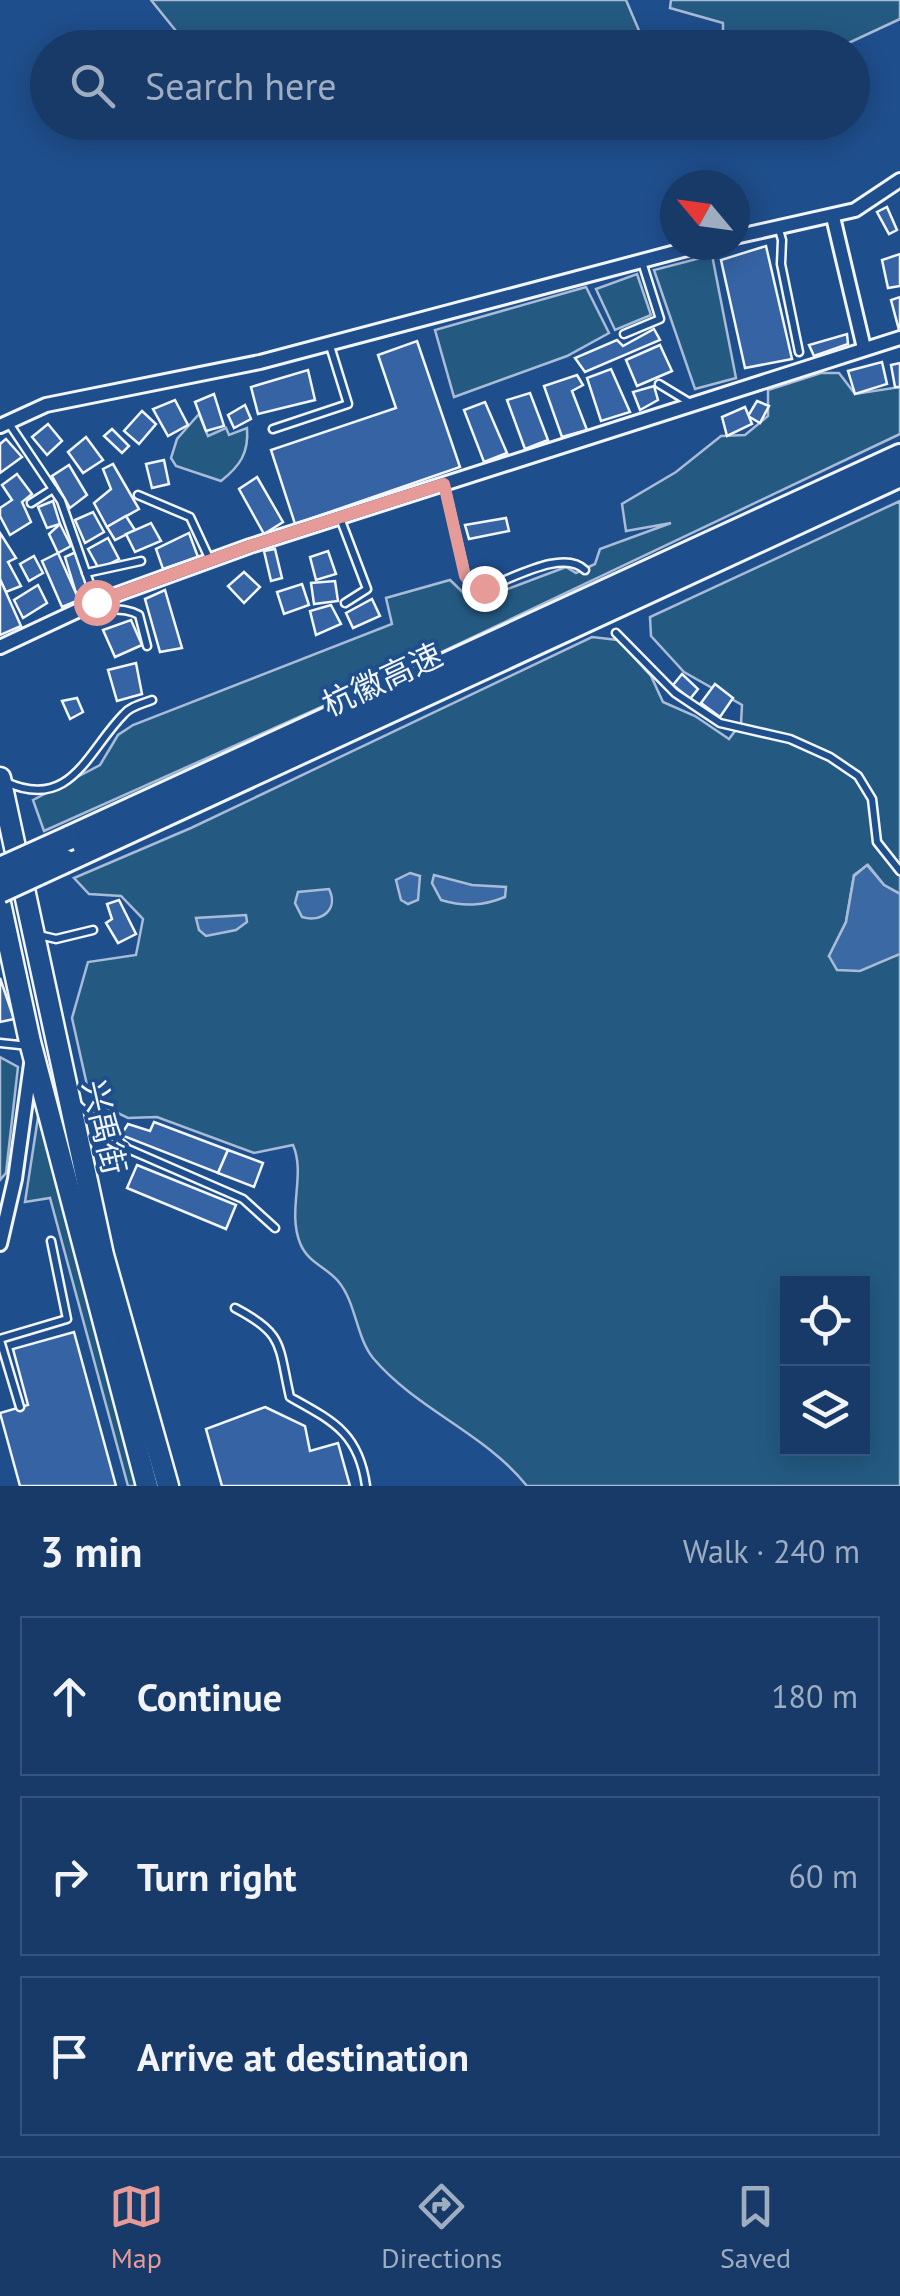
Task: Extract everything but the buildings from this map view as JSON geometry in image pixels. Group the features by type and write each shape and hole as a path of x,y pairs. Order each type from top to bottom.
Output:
{"highway":[{"name":"杭徽高速","path":"0,891 67,850 900,456"},
{"name":"杭徽高速","path":"0,869 67,850 900,474"}],"main road":[{"name":"兴禹街","path":"0,778 103,1255 168,1486"},
{"name":"兴禹街","path":"0,903 32,1049 147,1486"}],"street":[{"path":"750,233 855,210 900,180"},
{"path":"833,217 864,348"},
{"path":"4,424 46,405 260,362 660,256"},
{"path":"0,647 92,604 210,560 900,338"},
{"path":"0,1244 16,1178 32,1049"}],"lane":[{"path":"778,226 782,240 780,264 799,352"},
{"path":"624,334 660,320 642,260"},
{"path":"273,429 348,404 330,343"},
{"path":"659,384 692,404"},
{"path":"4,424 61,501 86,573 92,604 99,610 130,610 139,615 147,646"},
{"path":"444,484 465,576 471,584 484,588 560,560 578,563 585,570"},
{"path":"31,503 53,489"},
{"path":"138,495 190,517 210,560"},
{"path":"340,518 367,589 345,602"},
{"path":"86,573 141,561"},
{"path":"616,633 675,693 720,723 790,739 830,757 858,776 872,799 878,842 900,871"},
{"path":"0,778 19,788 34,789 68,780 87,762 122,715 152,700"},
{"path":"33,934 56,939 93,930"},
{"path":"0,1043 32,1049"},
{"path":"67,1098 128,1149 243,1199 275,1228"},
{"path":"0,1194 16,1178"},
{"path":"20,1407 0,1339 67,1318 51,1240"},
{"path":"235,1308 266,1324 277,1340 290,1397 328,1418 354,1443 362,1458 366,1486"}],"shaded area":[{"path":"151,0 626,0 639,30 175,30"},
{"path":"671,0 900,0 900,19 870,33 723,30 723,23 670,8"},
{"path":"693,260 713,260 736,378 695,389 654,270"},
{"path":"637,274 651,315 615,330 596,289"},
{"path":"586,287 609,333 567,356 454,397 435,330"},
{"path":"821,373 839,373 855,394 900,387 900,434 406,669 44,831 33,800 100,765 118,735 133,725 392,624 386,598 450,580 473,602 566,567 576,573 595,564 600,549 671,523 626,531 622,504 676,472 721,436 745,435 768,416 768,390"},
{"path":"199,414 208,436 226,428 229,435 247,428 242,458 221,481 176,466 171,458 177,439"},
{"path":"900,501 900,894 884,885 868,865 854,875 846,922 829,956 861,969 900,954 900,1486 527,1486 491,1451 391,1376 367,1350 344,1289 307,1255 300,1243 295,1218 298,1168 293,1145 254,1153 157,1117 128,1118 89,1094 72,1018 88,962 136,955 143,919 121,896 89,894 74,878 191,828 592,637 618,640 651,676 663,702 695,716 729,739 741,723 742,705 684,672 651,636 650,617"},
{"path":"867,865 884,885 900,894 900,954 860,971 837,970 829,956 846,922 854,876"},
{"path":"410,873 420,876 418,900 408,904 401,900 396,880"},
{"path":"434,875 472,885 506,887 505,897 473,904 441,900 432,883"},
{"path":"329,889 332,903 327,913 316,918 302,917 295,903 298,892"},
{"path":"246,915 247,922 236,930 206,936 199,930 196,918"},
{"path":"0,1057 18,1067 6,1173 0,1180"},
{"path":"39,1111 140,1486 128,1486 50,1198 25,1202"}],"route":[{"path":"96,602 250,546 444,484 465,576 471,584 484,588"}]}
